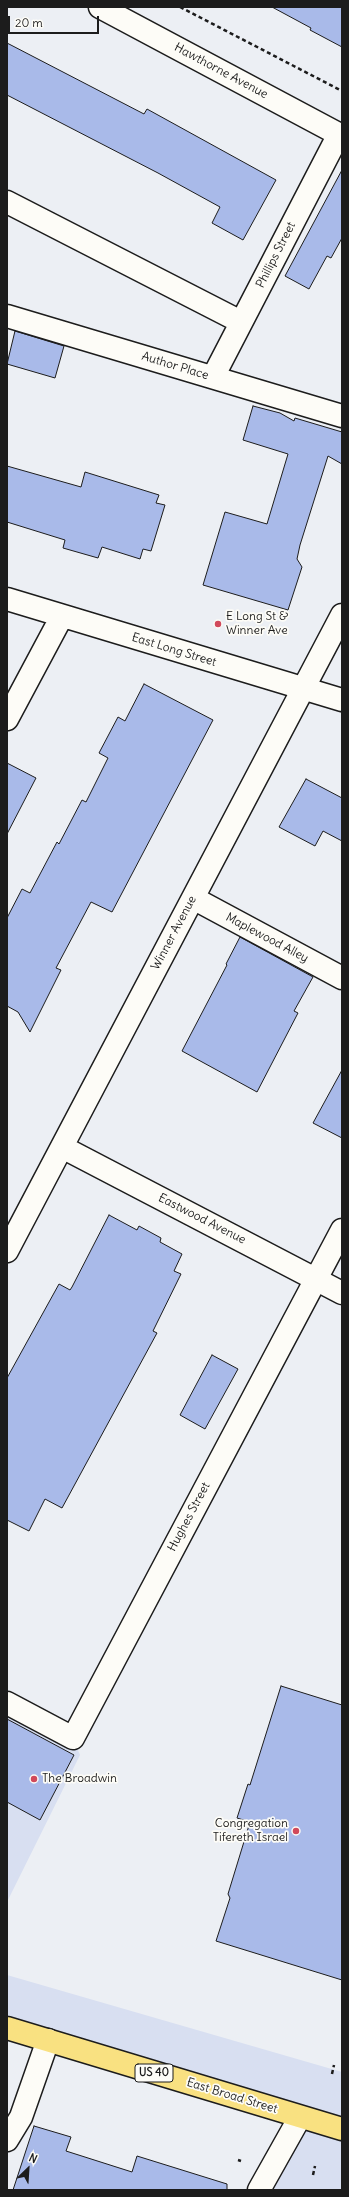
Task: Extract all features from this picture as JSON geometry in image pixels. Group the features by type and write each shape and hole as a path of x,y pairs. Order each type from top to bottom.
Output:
{"main road":[{"name":"East Broad Street","path":"7,2028 342,2129"}],"street":[{"name":"Hawthorne Avenue","path":"102,7 340,135"},
{"name":"Phillips Street","path":"213,377 340,135"},
{"path":"7,202 241,322"},
{"name":"Author Place","path":"8,319 213,377 342,416"},
{"name":"East Long Street","path":"7,599 342,700"},
{"name":"Winner Avenue","path":"7,1251 342,615"},
{"path":"7,719 62,616"},
{"name":"Maplewood Alley","path":"193,898 342,978"},
{"name":"Eastwood Avenue","path":"62,1147 342,1293"},
{"name":"Hughes Street","path":"7,1703 73,1738 342,1230"},
{"path":"7,2140 21,2117 48,2040"},
{"path":"259,2190 300,2117"}],"path":[{"path":"180,7 342,91"},
{"path":"332,2074 334,2065"},
{"path":"313,2175 315,2166"}],"shaded area":[{"path":"7,1704 73,1738 80,1755 7,1902"},
{"path":"7,1975 342,2072 342,2190 258,2190 298,2114 7,2026"}],"building":[{"path":"272,7 342,7 342,47 310,30 311,28"},
{"path":"7,43 144,114 147,109 276,180 243,240 212,223 220,207 158,173 7,95"},
{"path":"342,170 342,238 331,258 327,256 309,289 285,276"},
{"path":"15,331 64,346 55,378 7,364"},
{"path":"253,406 280,413 294,421 295,418 342,432 342,464 328,456 300,545 297,559 302,567 288,610 203,585 225,512 267,524 288,454 243,440"},
{"path":"7,466 81,487 85,472 159,495 156,503 165,505 151,551 143,549 140,559 102,547 98,558 63,548 65,540 7,522"},
{"path":"144,684 213,720 112,912 91,902 56,968 61,970 30,1032 18,1012 7,1006 7,918 22,889 30,893 57,842 59,844 82,800 86,802 108,758 99,753 118,717 125,721"},
{"path":"7,763 36,778 7,834"},
{"path":"306,779 342,798 342,841 323,831 315,846 279,827"},
{"path":"240,937 313,977 294,1011 298,1013 257,1092 182,1051"},
{"path":"342,1070 342,1138 313,1123"},
{"path":"109,1215 137,1230 139,1226 161,1238 160,1242 182,1254 174,1271 181,1274 153,1331 157,1333 62,1508 45,1499 29,1531 7,1520 7,1378 59,1284 70,1290 72,1287"},
{"path":"212,1355 238,1369 205,1429 180,1415"},
{"name":"Congregation Tifereth Israel","path":"281,1686 342,1705 342,1980 216,1941 230,1898 228,1894 250,1822 237,1818 248,1784 250,1785"},
{"name":"The Broadwin","path":"7,1719 74,1755 40,1820 7,1802"},
{"path":"34,2126 71,2137 66,2151 132,2172 137,2156 227,2184 227,2190 13,2190"}],"place":[{"name":"E Long St & Winner Ave","path":"218,624"},
{"name":"The Broadwin","path":"34,1779"},
{"name":"Congregation Tifereth Israel","path":"296,1831"}]}
